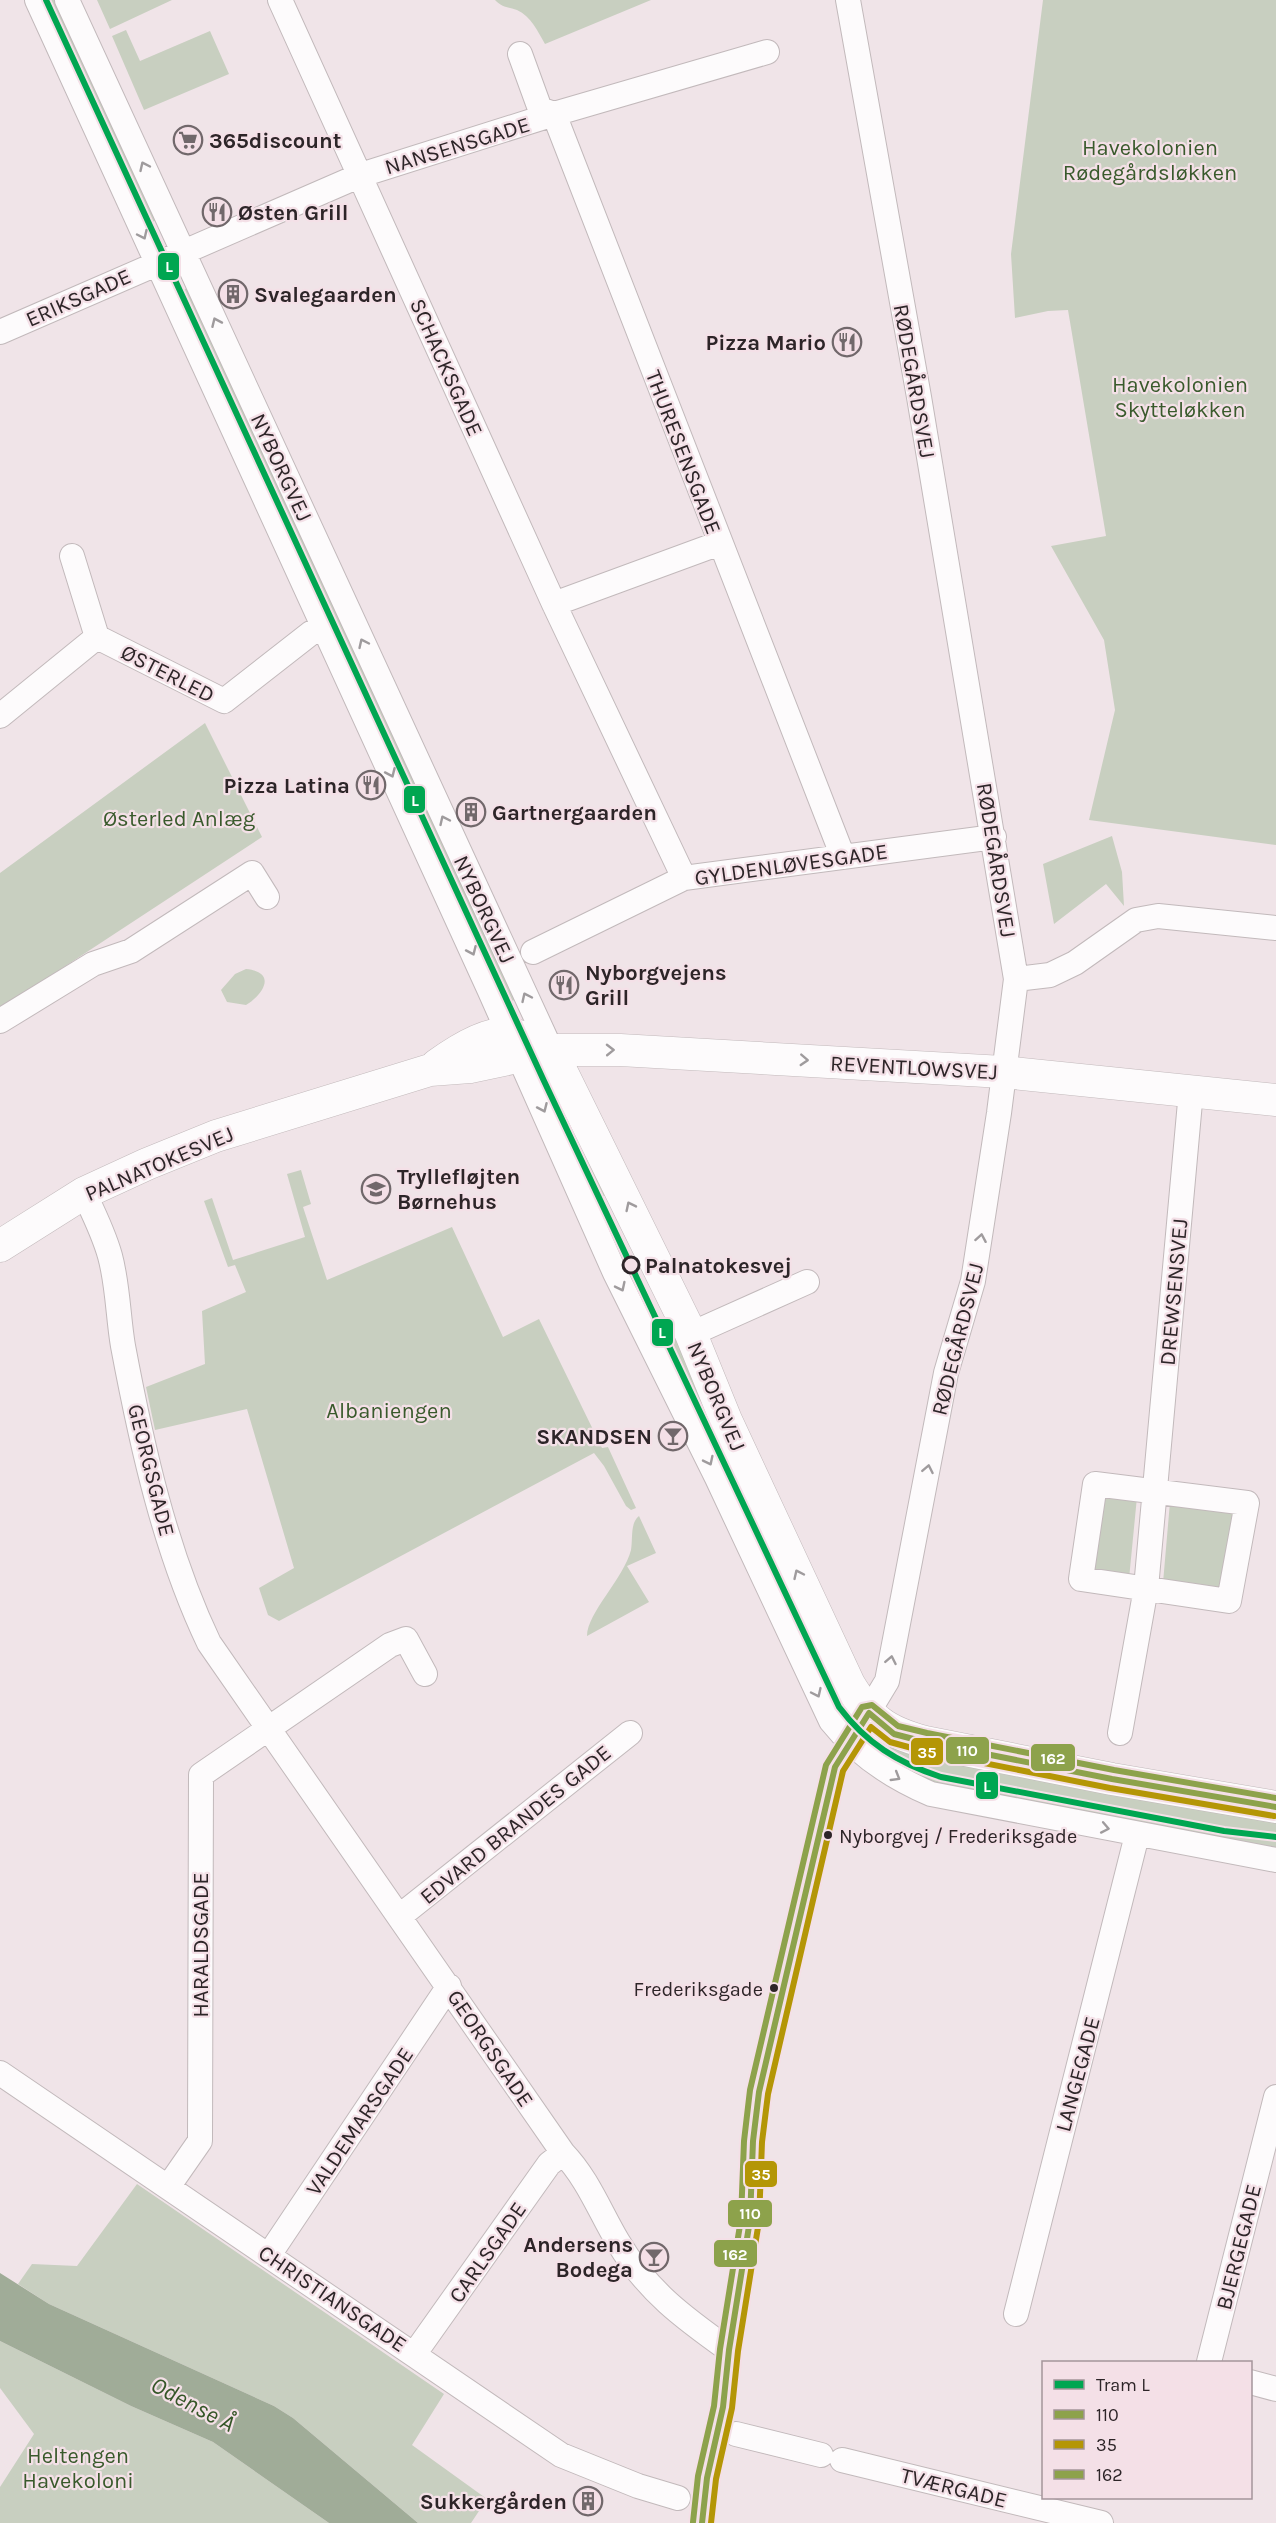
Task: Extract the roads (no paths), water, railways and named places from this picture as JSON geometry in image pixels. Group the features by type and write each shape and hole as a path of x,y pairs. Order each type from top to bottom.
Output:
{"main road":[{"name":"REVENTLOWSVEJ","path":"514,1044 551,1050 620,1050 1003,1072 1276,1100"},
{"name":"PALNATOKESVEJ","path":"0,1246 84,1193 216,1136 430,1070 470,1067 514,1044"},
{"name":"NYBORGVEJ","path":"551,1050 691,1334 726,1420 849,1684 868,1713 894,1734 925,1742 1112,1779 1276,1807"}],"street":[{"name":"NYBORGVEJ","path":"37,0 325,627 615,1273 712,1467 831,1721 849,1743 896,1779 931,1794 1276,1860"},
{"name":"NYBORGVEJ","path":"67,0 551,1050"},
{"name":"SCHACKSGADE","path":"280,0 554,604 684,878"},
{"name":"RØDEGÅRDSVEJ","path":"848,0 1016,979 999,1113 973,1281 946,1373 887,1681 868,1713"},
{"name":"NANSENSGADE","path":"156,262 361,175 554,114 767,52"},
{"name":"THURESENSGADE","path":"520,54 540,109 554,114 843,857"},
{"name":"ERIKSGADE","path":"0,332 156,262"},
{"path":"554,604 720,543"},
{"name":"ØSTERLED","path":"72,556 97,638 224,701 311,633 325,627"},
{"name":"ØSTERLED","path":"0,716 97,638"},
{"name":"GYLDENLØVESGADE","path":"533,952 684,878 993,837"},
{"path":"0,1021 93,964 131,951 252,873 267,897"},
{"path":"1016,979 1050,975 1075,963 1136,920 1158,916 1276,928"},
{"name":"DREWSENSVEJ","path":"1120,1733 1146,1588 1191,1091"},
{"name":"GEORGSGADE","path":"84,1193 100,1225 111,1257 123,1345 164,1524 190,1603 209,1643 449,1986 562,2153 579,2170 618,2242 645,2281 675,2312 729,2355"},
{"path":"691,1334 807,1282"},
{"path":"1095,1485 1247,1503 1229,1601 1146,1588 1081,1579 1095,1485"},
{"path":"268,1729 390,1645 406,1639 425,1674"},
{"path":"702,2523 707,2478 723,2407 750,2220 753,2141 759,2092 835,1767 868,1713"},
{"name":"HARALDSGADE","path":"168,2187 200,2141 201,1775 268,1729"},
{"name":"EDVARD BRANDES GADE","path":"400,1916 630,1732"},
{"name":"LANGEGADE","path":"1016,2314 1137,1835"},
{"name":"VALDEMARSGADE","path":"269,2255 449,1986"},
{"name":"CHRISTIANSGADE","path":"0,2073 415,2353 561,2455 638,2486 678,2498"},
{"name":"BJERGEGADE","path":"1209,2361 1276,2097"},
{"name":"CARLSGADE","path":"415,2353 549,2164 562,2153"},
{"path":"1252,2382 1276,2389"},
{"name":"TVÆRGADE","path":"736,2434 1101,2523"}],"water":[{"name":"Odense Å","path":"0,2273 49,2304 274,2406 293,2418 418,2523 329,2523 213,2442 131,2406 0,2341"}],"tram line":[{"name":"L","path":"46,0 544,1081 839,1707 860,1731 884,1750 911,1765 941,1777 1224,1831 1276,1837"}],"place":[{"name":"365discount","path":"188,140"},
{"name":"Østen Grill","path":"217,212"},
{"name":"Svalegaarden","path":"233,294"},
{"name":"Pizza Mario","path":"847,342"},
{"name":"Pizza Latina","path":"371,785"},
{"name":"Gartnergaarden","path":"471,812"},
{"name":"Nyborgvejens Grill","path":"564,985"},
{"name":"Tryllefløjten Børnehus","path":"376,1189"},
{"name":"Palnatokesvej","path":"631,1265"},
{"name":"SKANDSEN","path":"673,1436"},
{"name":"Nyborgvej / Frederiksgade","path":"828,1835"},
{"name":"Frederiksgade","path":"774,1988"},
{"name":"Andersens Bodega","path":"654,2257"},
{"name":"Sukkergården","path":"588,2501"}],"park label":[{"name":"Havekolonien Rødegårdsløkken","path":"1150,160"},
{"name":"Havekolonien Skytteløkken","path":"1180,396"},
{"name":"Østerled Anlæg","path":"179,818"},
{"name":"Albaniengen","path":"389,1410"},
{"name":"Heltengen Havekoloni","path":"78,2468"}]}
